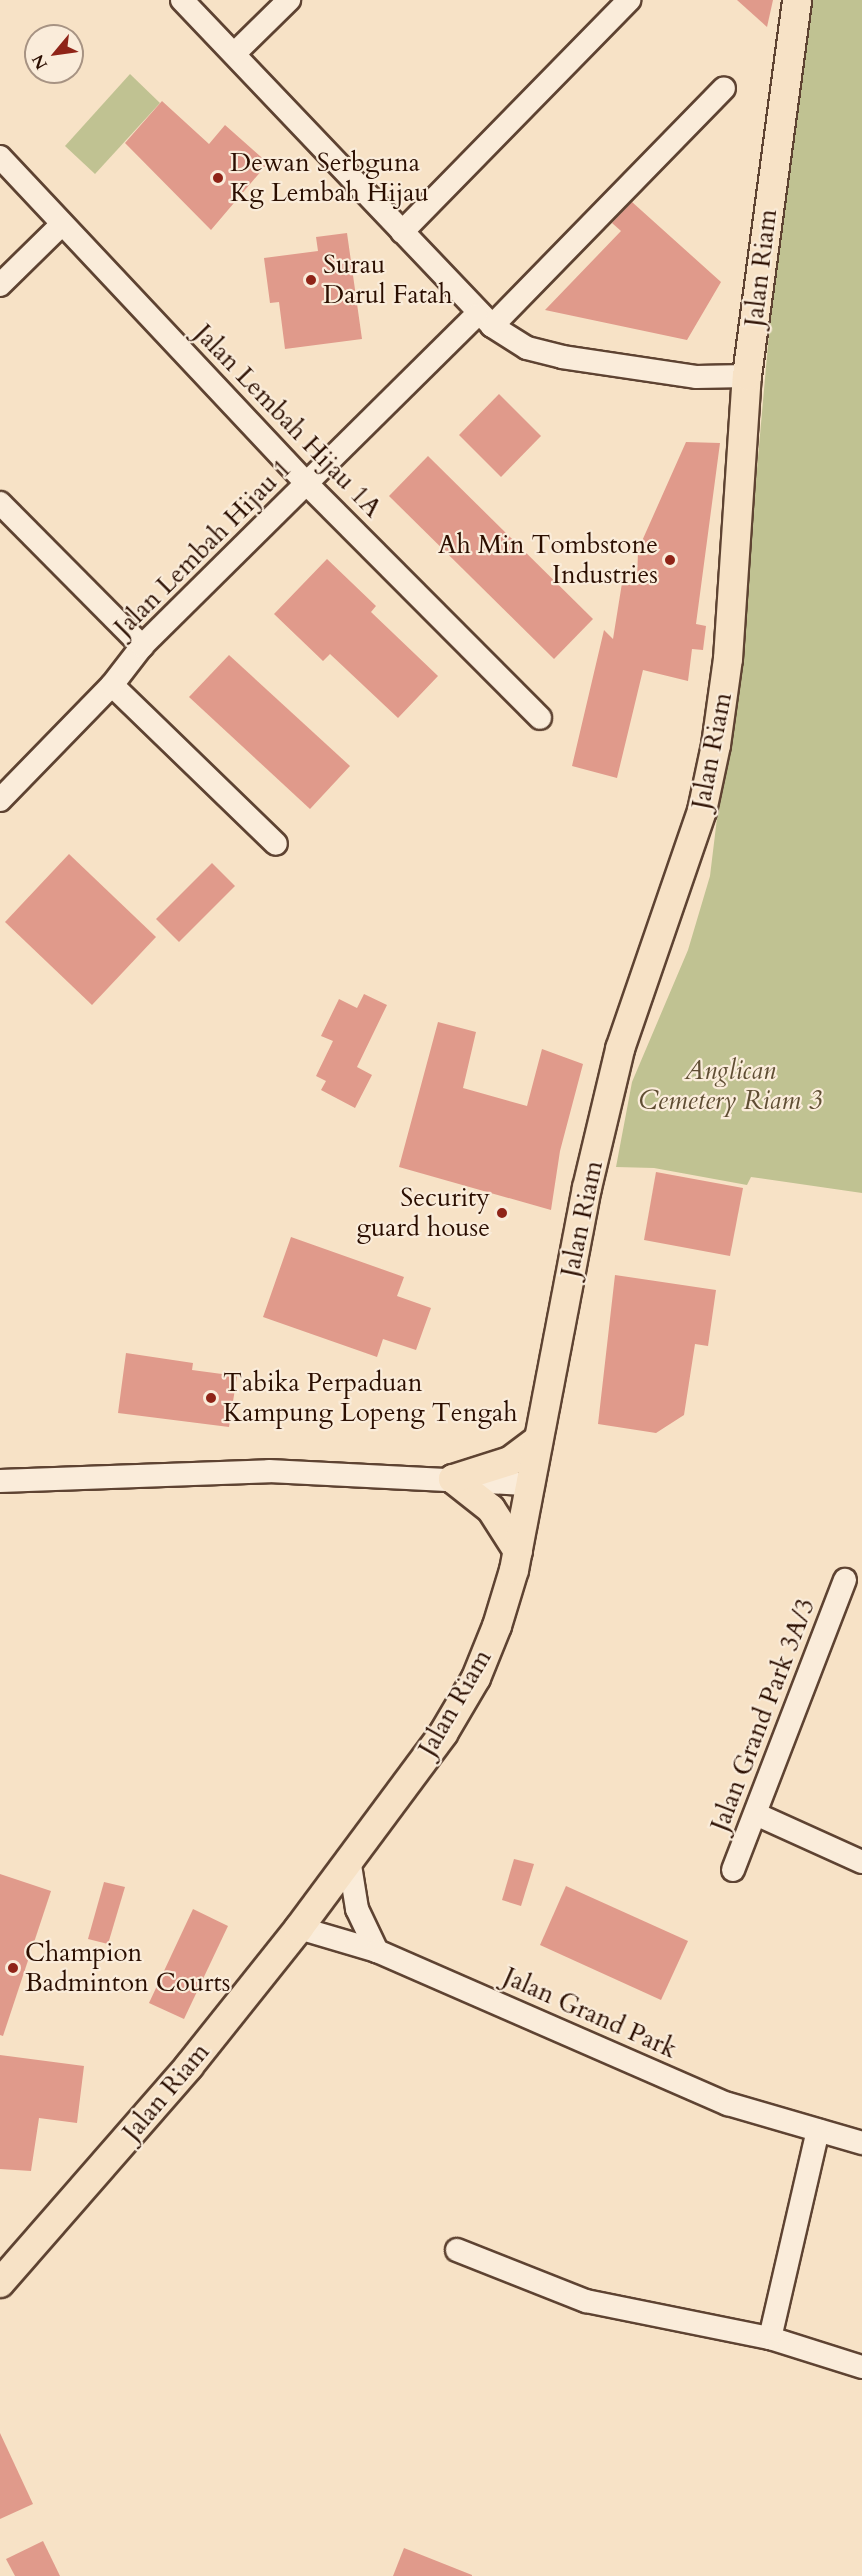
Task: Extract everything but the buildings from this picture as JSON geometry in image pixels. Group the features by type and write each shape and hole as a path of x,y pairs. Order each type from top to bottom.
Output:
{"main road":[{"name":"Jalan Riam","path":"0,2283 189,2066 299,1928 443,1734 476,1678 518,1551 538,1440 620,1049 702,811 716,745 728,659 747,376 797,0"},
{"path":"453,1479 510,1461 538,1440"},
{"path":"453,1479 491,1509 518,1551"}],"street":[{"path":"182,0 235,53 484,320 528,348 562,357 696,377 747,376"},
{"path":"235,53 289,0"},
{"path":"402,232 629,0"},
{"name":"Jalan Lembah Hijau 1","path":"0,800 112,686 142,646 307,484 484,320 724,88"},
{"name":"Jalan Lembah Hijau 1A","path":"0,158 307,484 540,718"},
{"path":"0,285 61,225"},
{"path":"0,503 142,646"},
{"path":"112,686 276,844"},
{"path":"0,1481 269,1471 530,1484"},
{"name":"Jalan Grand Park 3A/3","path":"733,1870 758,1815 845,1580"},
{"path":"758,1815 862,1862"},
{"path":"349,1859 357,1909 377,1951"},
{"name":"Jalan Grand Park","path":"299,1928 377,1951 728,2104 862,2143"},
{"path":"770,2338 818,2130"},
{"path":"458,2250 586,2301 770,2338 862,2367"}],"green space":[{"name":"Anglican Cemetery Riam 3","path":"813,0 862,0 862,1193 751,1177 747,1185 654,1168 616,1167 632,1082 688,950 710,876 751,537 783,174"},
{"path":"130,74 160,103 95,174 65,146"}],"place":[{"name":"Dewan Serbguna Kg Lembah Hijau","path":"218,178"},
{"name":"Surau Darul Fatah","path":"311,280"},
{"name":"Ah Min Tombstone Industries","path":"670,560"},
{"name":"Security guard house","path":"502,1213"},
{"name":"Tabika Perpaduan Kampung Lopeng Tengah","path":"211,1398"},
{"name":"Champion Badminton Courts","path":"13,1968"}]}
